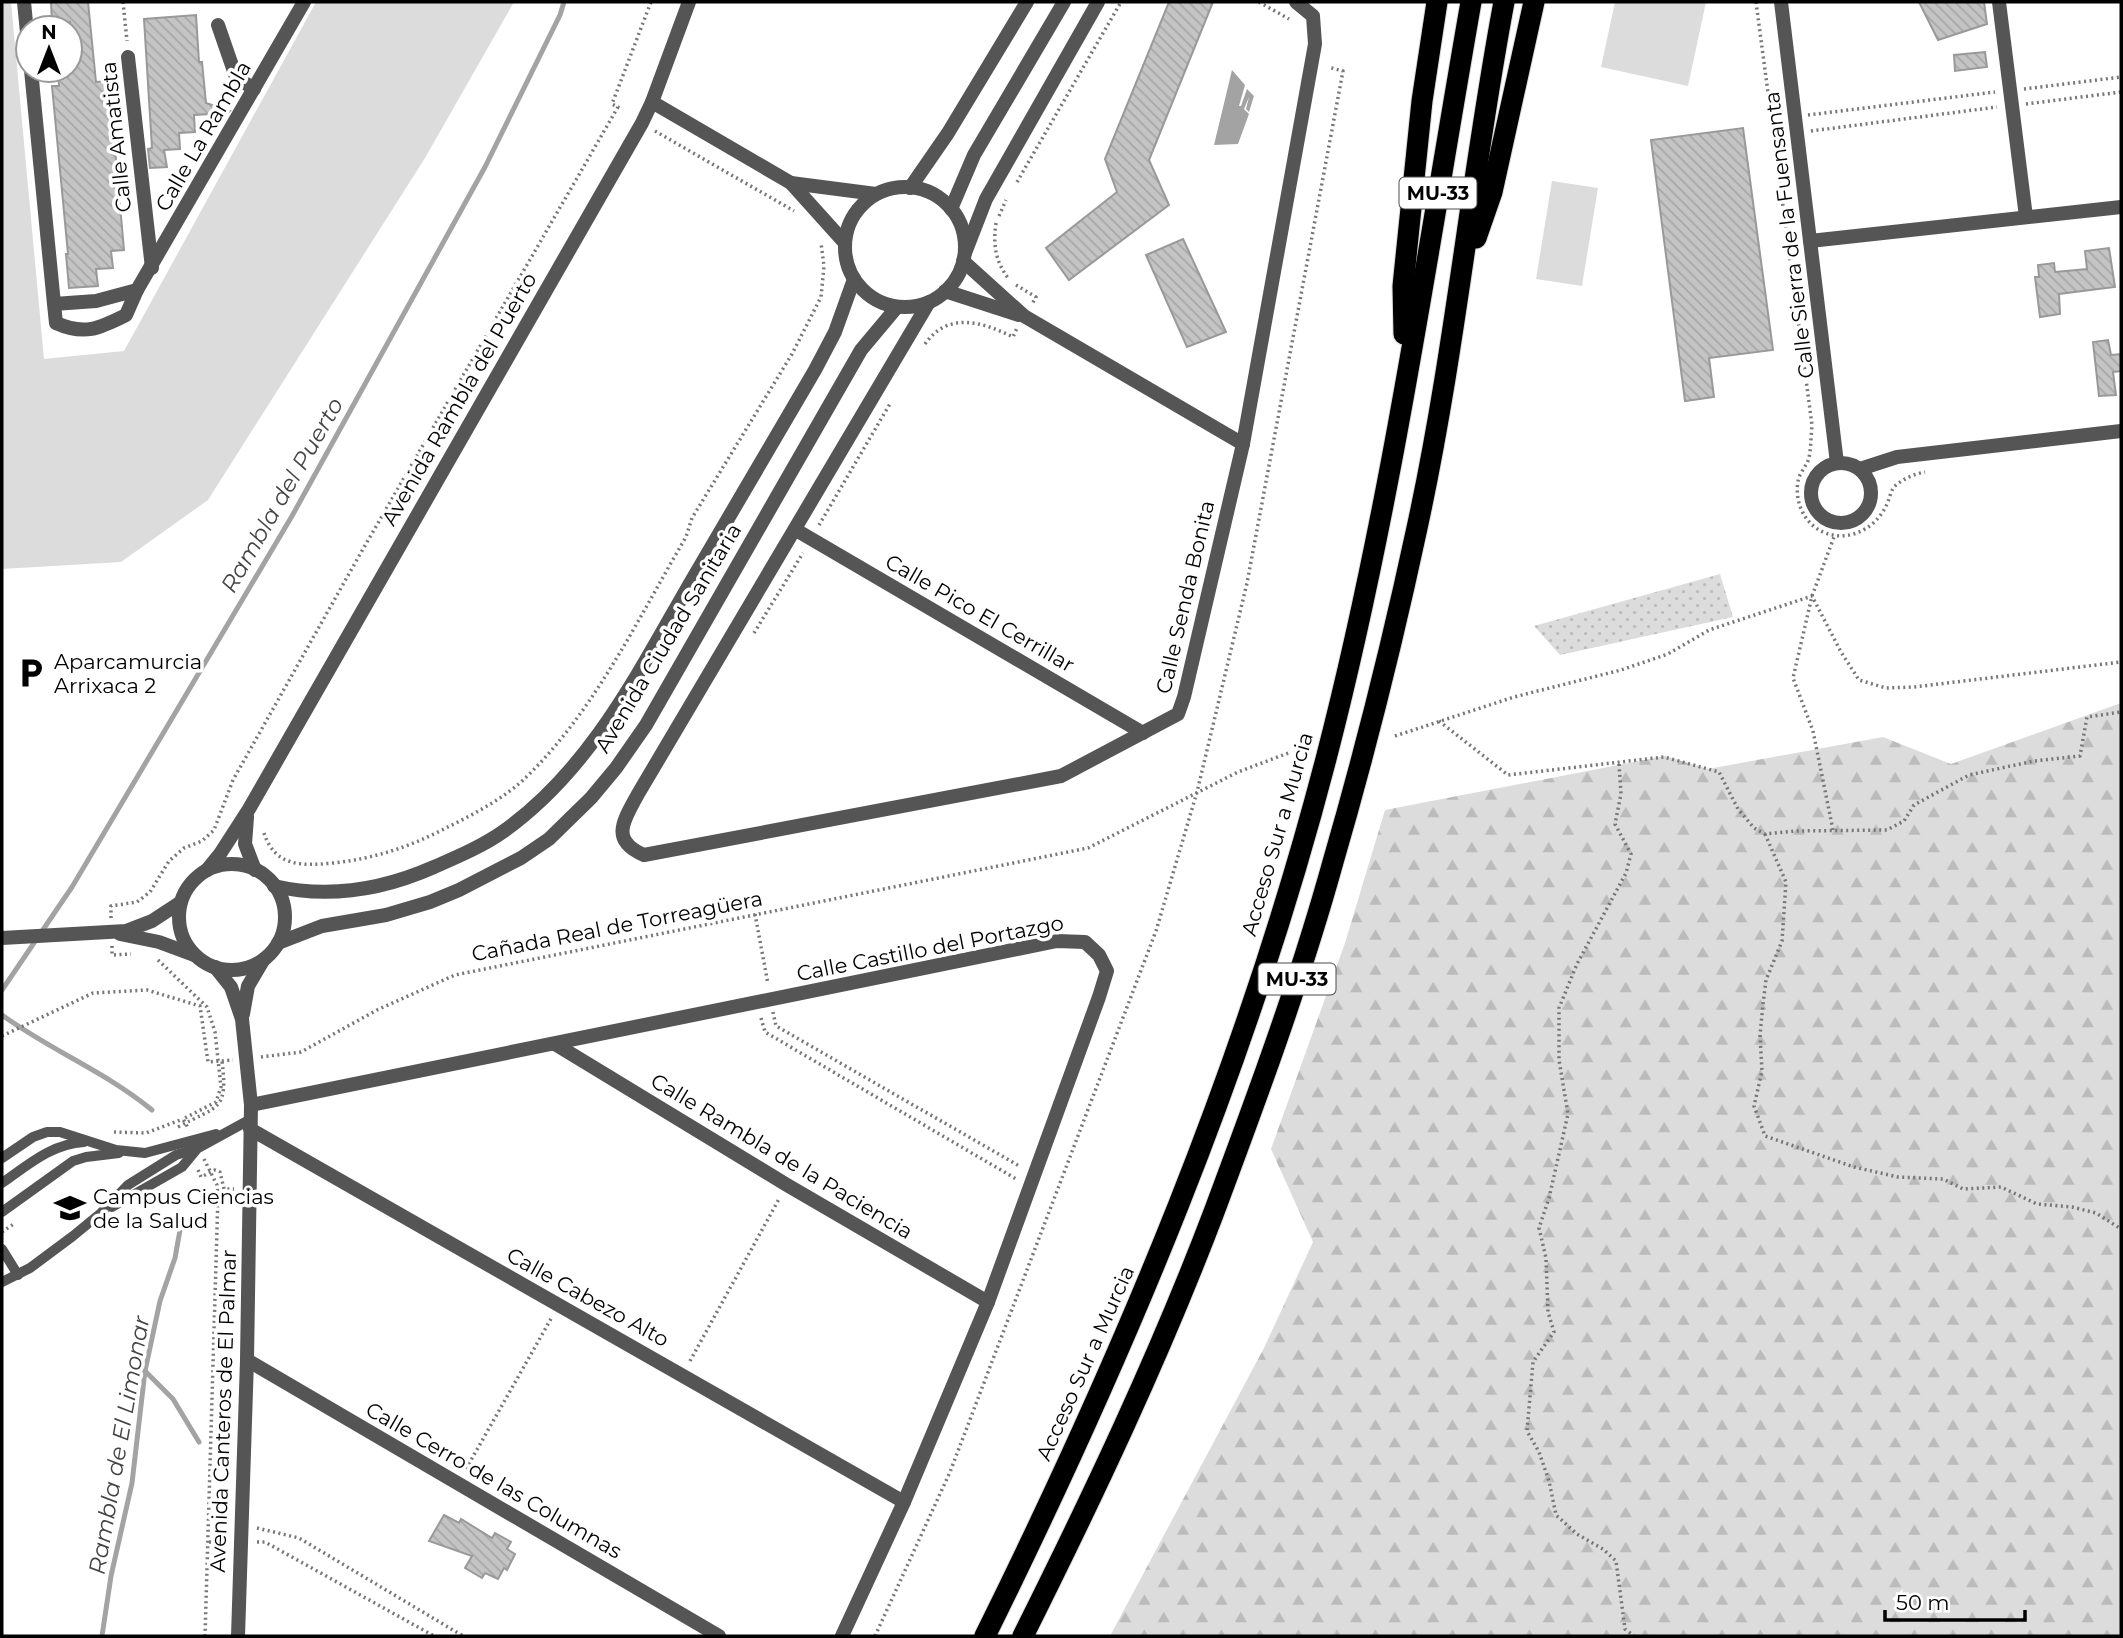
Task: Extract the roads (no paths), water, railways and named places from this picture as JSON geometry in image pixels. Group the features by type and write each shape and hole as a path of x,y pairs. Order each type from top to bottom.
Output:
{"highway":[{"path":"1405,385 1403,286 1422,101 1437,2"},
{"name":"Acceso Sur a Murcia","path":"985,1636 1098,1400 1180,1202 1246,1021 1299,856 1326,756 1373,557 1471,2"},
{"name":"MU-33","path":"1023,1636 1103,1471 1173,1315 1213,1215 1308,946 1361,763 1414,541 1460,286 1486,98 1504,2"},
{"path":"1460,286 1492,192 1534,2"}],"street":[{"name":"Calle La Rambla","path":"54,303 56,323 72,330 101,328 127,315 137,290 304,2"},
{"name":"Avenida Rambla del Puerto","path":"207,870 249,809 642,123 653,102 690,2"},
{"path":"1006,35 1020,2"},
{"path":"910,188 948,133 1027,2"},
{"path":"951,209 974,155 1064,2"},
{"path":"1024,316 964,257 962,230 951,209 940,198 926,191 893,188 876,194 862,204 852,218 845,243 848,268 854,279 872,298 897,307 919,305 946,291 957,276 964,257 986,199 1098,2"},
{"name":"Calle Senda Bonita","path":"796,530 623,822 622,837 629,849 644,855 1060,776 1178,714 1243,444 1312,64 1315,44 1313,16 1296,2"},
{"name":"Calle Sierra de la Fuensanta","path":"1781,2 1838,463"},
{"path":"2000,2 2026,217"},
{"path":"218,25 236,77 254,89"},
{"name":"Calle Amatista","path":"128,57 152,268"},
{"path":"32,84 54,303 96,301 137,290"},
{"path":"653,102 791,183 845,243"},
{"path":"791,183 876,194"},
{"path":"1810,241 2121,207"},
{"name":"Avenida Ciudad Sanitaria","path":"274,886 294,891 332,893 370,889 396,882 446,862 503,833 552,792 579,763 618,708 815,370 835,332 854,279"},
{"path":"946,291 1024,316 1243,444"},
{"path":"796,530 929,302"},
{"name":"Avenida Ciudad Sanitaria","path":"278,943 322,926 408,909 460,891 521,858 570,820 616,768 646,725 861,350 897,307"},
{"path":"1860,469 1897,457 2121,430"},
{"path":"1838,463 1860,469 1871,489 1865,512 1845,523 1833,522 1823,517 1815,508 1811,497 1812,485 1818,475 1826,467 1838,463"},
{"name":"Calle Pico El Cerrillar","path":"796,530 1143,733"},
{"name":"Avenida Rambla del Puerto","path":"249,809 244,833 245,844 255,870"},
{"path":"112,933 151,940 195,956 215,967 240,969 264,959 278,943 283,932 284,908 274,886 255,870 231,864 207,870 191,883 181,902 179,925 195,956"},
{"path":"2,938 112,933 141,926 181,902"},
{"name":"Calle Castillo del Portazgo","path":"251,1117 555,1044 1057,942 1084,942 1099,955 1107,971 988,1302 904,1503 842,1636"},
{"name":"Avenida Canteros de El Palmar","path":"242,1019 248,986 264,959"},
{"name":"Avenida Canteros de El Palmar","path":"215,967 231,987 242,1019 251,1117 238,1636"},
{"name":"Calle Rambla de la Paciencia","path":"555,1044 787,1185 988,1302"},
{"name":"Calle Cabezo Alto","path":"251,1117 558,1306 682,1374 904,1503"},
{"name":"Calle Cerro de las Columnas","path":"247,1360 719,1636"}],"lane":[{"path":"2,1282 47,1257 101,1213 128,1185 192,1146 251,1117"},
{"path":"2,1158 33,1137 47,1132 60,1132 128,1152"},
{"path":"2,1183 56,1147 93,1142"},
{"path":"2,1212 73,1161 86,1157 192,1146"},
{"path":"2,1249 18,1275"}],"waterway":[{"name":"Rambla del Puerto","path":"2,990 72,887 292,516 485,167 564,2"},
{"name":"Rambla de El Limonar","path":"2,1015 116,1084 152,1110"},
{"name":"Rambla de El Limonar","path":"102,1636 111,1576 132,1483 145,1371 160,1301 175,1258 182,1219"},
{"path":"145,1371 173,1399 199,1442"}],"place":[{"name":"Aparcamurcia Arrixaca 2","path":"31,673"},
{"name":"Campus Ciencias de la Salud","path":"70,1208"}]}
